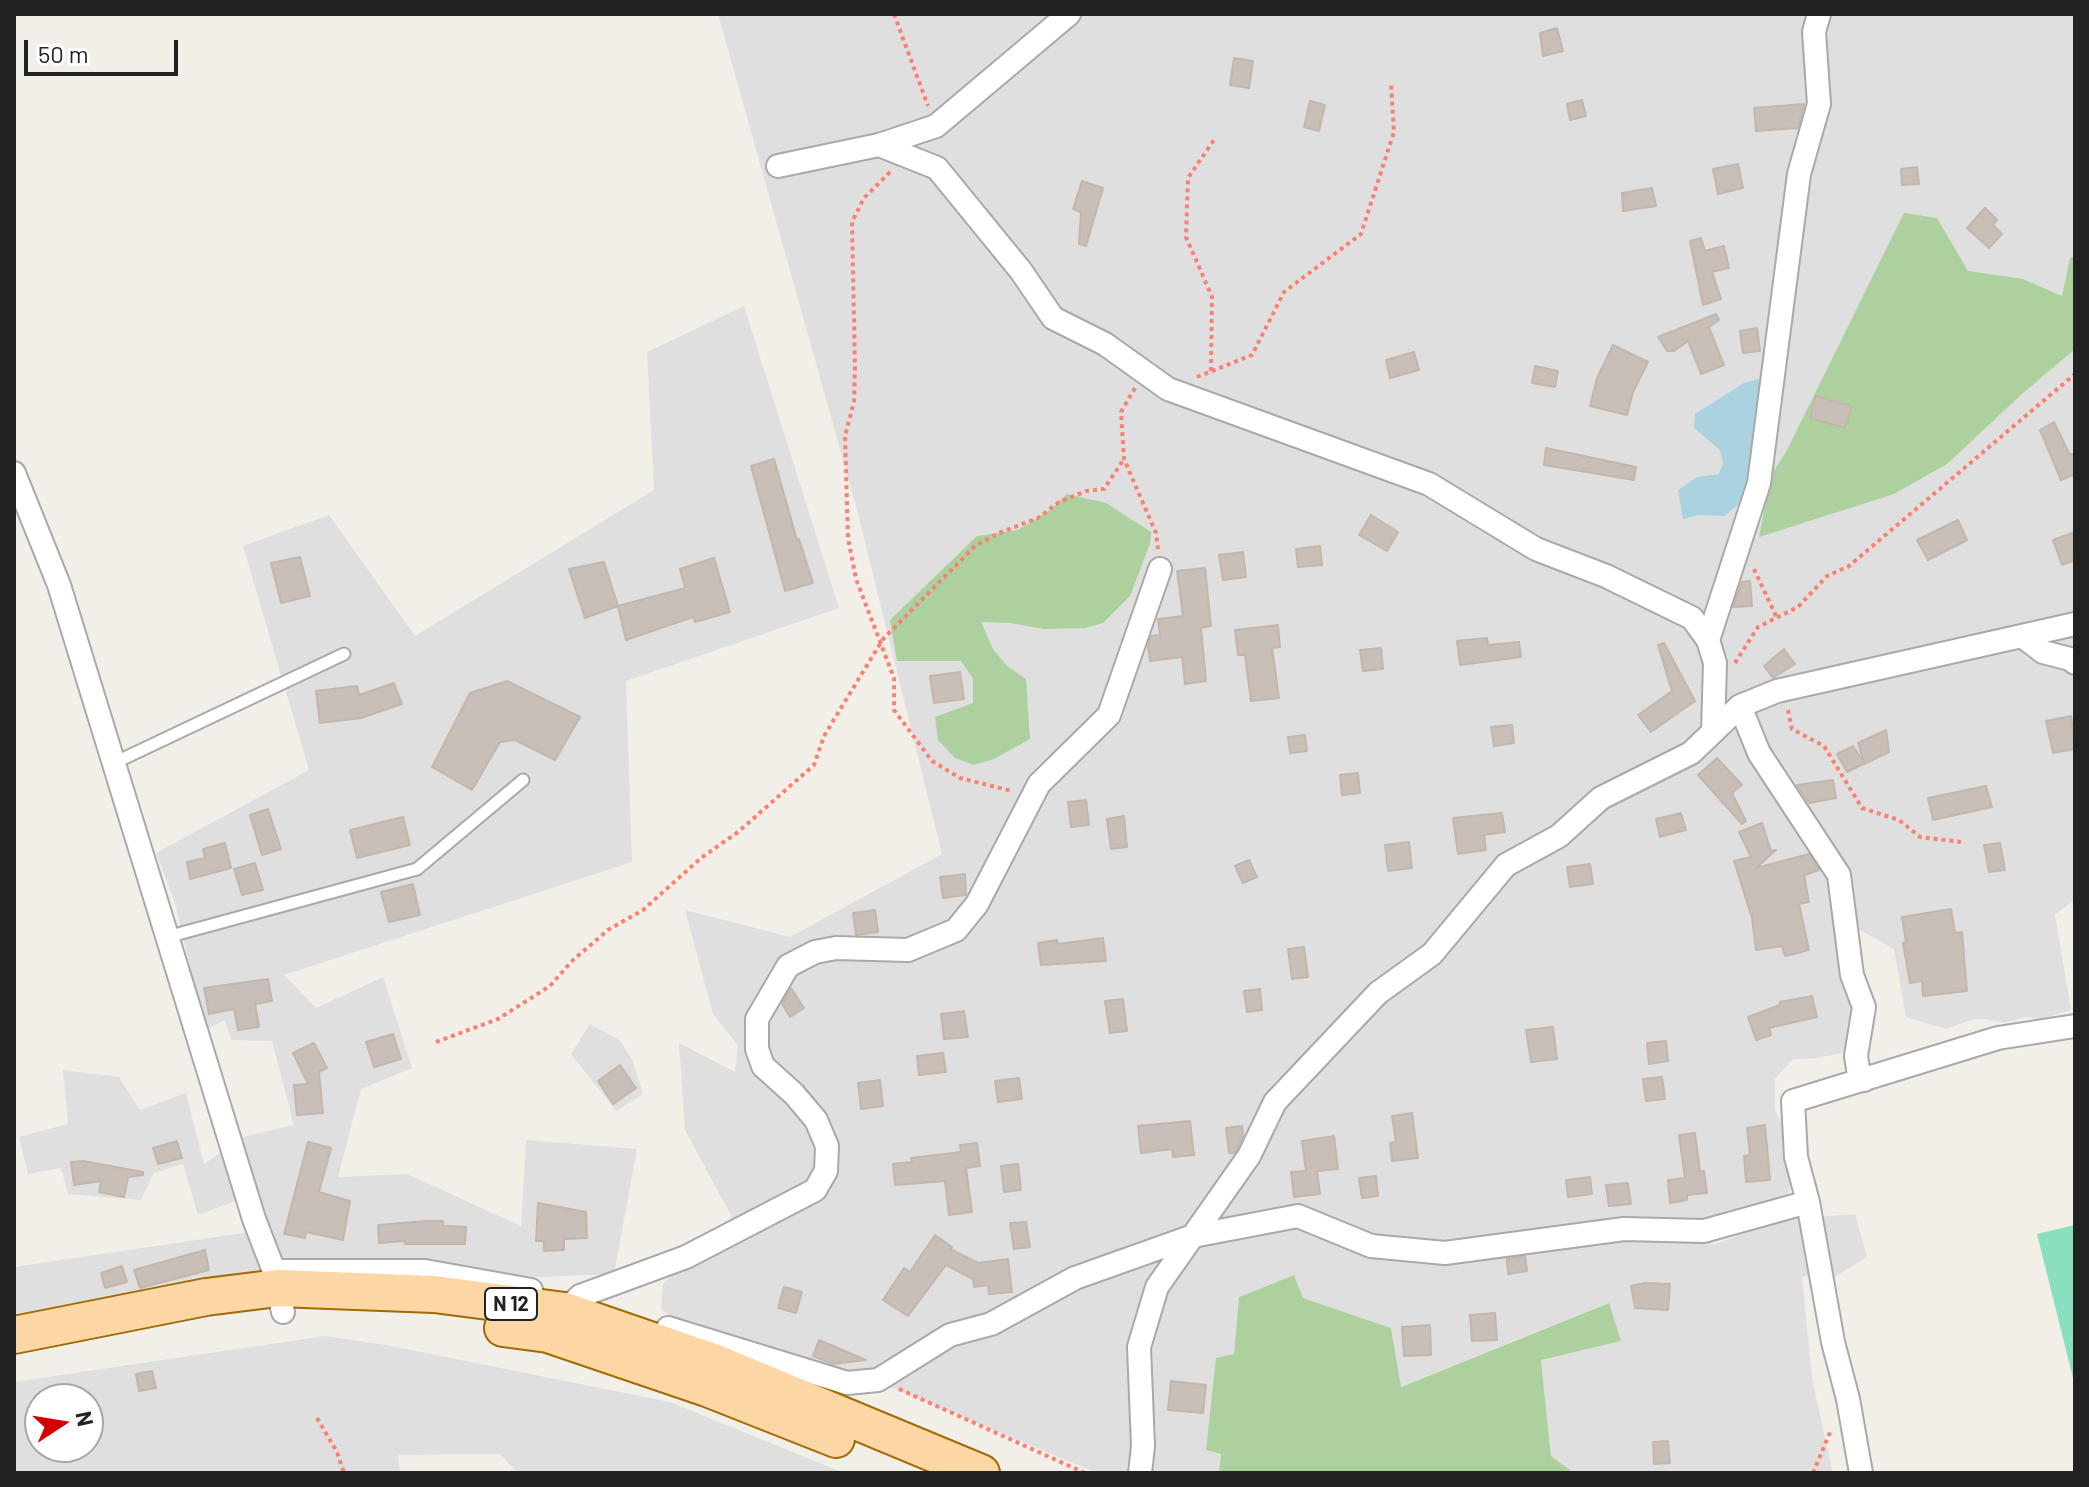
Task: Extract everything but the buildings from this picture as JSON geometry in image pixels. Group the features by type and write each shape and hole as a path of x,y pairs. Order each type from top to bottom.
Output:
{"main road":[{"name":"N 12","path":"14,1335 206,1297 278,1290 434,1294 571,1304 981,1473"},
{"name":"N 12","path":"14,1357 197,1319 278,1290 426,1319 548,1334 707,1388 920,1473"}],"street":[{"path":"778,166 879,145 936,126 1069,14"},
{"path":"1708,640 1759,483 1799,174 1819,104 1814,32 1819,14"},
{"path":"879,145 937,168 1021,271 1053,318 1105,344 1168,389 1429,484 1536,549 1606,576 1692,618 1708,640 1715,663 1713,732"},
{"path":"14,473 59,585 278,1290"},
{"path":"571,1304 686,1257 815,1190 826,1171 827,1146 816,1120 794,1094 763,1066 757,1049 757,1019 788,966 815,952 836,948 908,950 956,930 977,904 1039,784 1109,715 1160,569"},
{"path":"1140,1473 1143,1446 1139,1347 1157,1287 1249,1156 1275,1102 1378,993 1432,954 1506,865 1559,836 1601,798 1691,753 1740,706 1777,691 2075,624"},
{"path":"2022,636 2043,652 2075,663"},
{"path":"1740,706 1759,753 1839,875 1852,975 1864,1007 1856,1056 1864,1080"},
{"path":"1861,1473 1808,1202 1796,1157 1793,1101 1998,1038 2075,1026"},
{"path":"571,1304 614,1312 847,1383 878,1380 950,1335 991,1324 1075,1278 1193,1236 1298,1216 1371,1246 1445,1253 1624,1229 1704,1231 1808,1202"}],"lane":[{"path":"114,763 344,654"},
{"path":"167,937 417,869 523,780"}],"path":[{"path":"894,14 936,126"},
{"path":"1168,389 1252,355 1284,292 1361,234 1394,132 1391,84"},
{"path":"1211,371 1212,297 1186,237 1188,178 1216,137"},
{"path":"906,156 864,198 852,222 854,402 845,436 848,538 856,579 894,678 894,710 932,761 960,778 1033,797"},
{"path":"1145,373 1121,412 1124,459 1156,533 1160,569"},
{"path":"1713,698 1758,627 1798,607 1827,576 1849,566 2075,374"},
{"path":"436,1042 498,1019 550,986 572,961 608,930 643,910 701,858 738,832 814,765 824,736 881,642 975,546 1038,518 1059,502 1086,491 1104,489 1124,459"},
{"path":"1741,539 1777,618"},
{"path":"1777,691 1787,705 1792,729 1824,746 1862,808 1899,820 1920,837 1961,842"},
{"path":"878,1380 1085,1473"},
{"path":"317,1418 337,1452 344,1473"},
{"path":"1813,1473 1823,1444 1836,1421"}],"shaded area":[{"path":"718,14 2075,14 2075,899 2055,915 2071,1010 2041,1019 2026,1017 2004,1023 1971,1020 1946,1029 1906,1017 1894,949 1851,925 1864,1042 1842,1053 1792,1060 1775,1079 1775,1110 1796,1157 1788,1196 1697,1223 1713,1245 1780,1220 1855,1214 1867,1257 1833,1278 1802,1276 1812,1378 1833,1473 1574,1473 1551,1456 1541,1360 1621,1341 1608,1303 1400,1387 1391,1328 1303,1298 1294,1275 1239,1297 1234,1355 1206,1450 1221,1454 1219,1471 1222,1473 1097,1473 873,1380 692,1333 661,1309 663,1284 733,1219 685,1130 679,1043 735,1072 738,1045 713,1014 685,910 790,937 942,854 856,506"},
{"path":"744,306 839,608 626,681 632,862 284,975 316,1008 383,977 412,1068 361,1089 338,1177 407,1174 521,1226 526,1140 637,1149 614,1274 474,1280 14,1327 14,1267 250,1232 243,1198 198,1215 183,1164 154,1173 141,1200 68,1194 61,1168 28,1174 19,1137 68,1124 63,1070 119,1077 140,1110 186,1093 204,1164 243,1137 294,1125 272,1041 231,1040 225,1020 205,1030 175,903 156,853 309,770 243,546 329,515 415,636 654,490 647,352"},
{"path":"590,1024 620,1040 632,1059 643,1094 616,1111 571,1054"},
{"path":"325,1336 386,1345 670,1402 844,1473 518,1473 500,1454 398,1455 400,1473 14,1473 14,1382"}],"green space":[{"path":"1904,213 1937,218 1968,271 2023,279 2062,296 2070,258 2075,256 2075,349 1947,464 1894,494 1759,537 1771,475 1786,452"},
{"path":"1067,494 1106,503 1151,532 1150,544 1130,596 1103,623 1085,628 1044,629 981,622 993,649 1007,666 1026,679 1030,739 994,759 974,765 955,758 938,740 935,717 973,703 973,678 961,661 897,661 890,620 977,536 1018,530 1050,510"},
{"path":"2075,1225 2075,1386 2037,1234"},
{"path":"1294,1275 1303,1298 1391,1328 1401,1387 1609,1303 1621,1341 1541,1360 1551,1456 1574,1473 1219,1472 1221,1454 1206,1450 1216,1358 1234,1354 1239,1297"}],"water":[{"path":"1758,379 1765,385 1765,416 1744,500 1724,516 1698,515 1683,519 1678,490 1697,477 1719,474 1723,463 1720,450 1694,428 1695,414 1744,383"}]}
